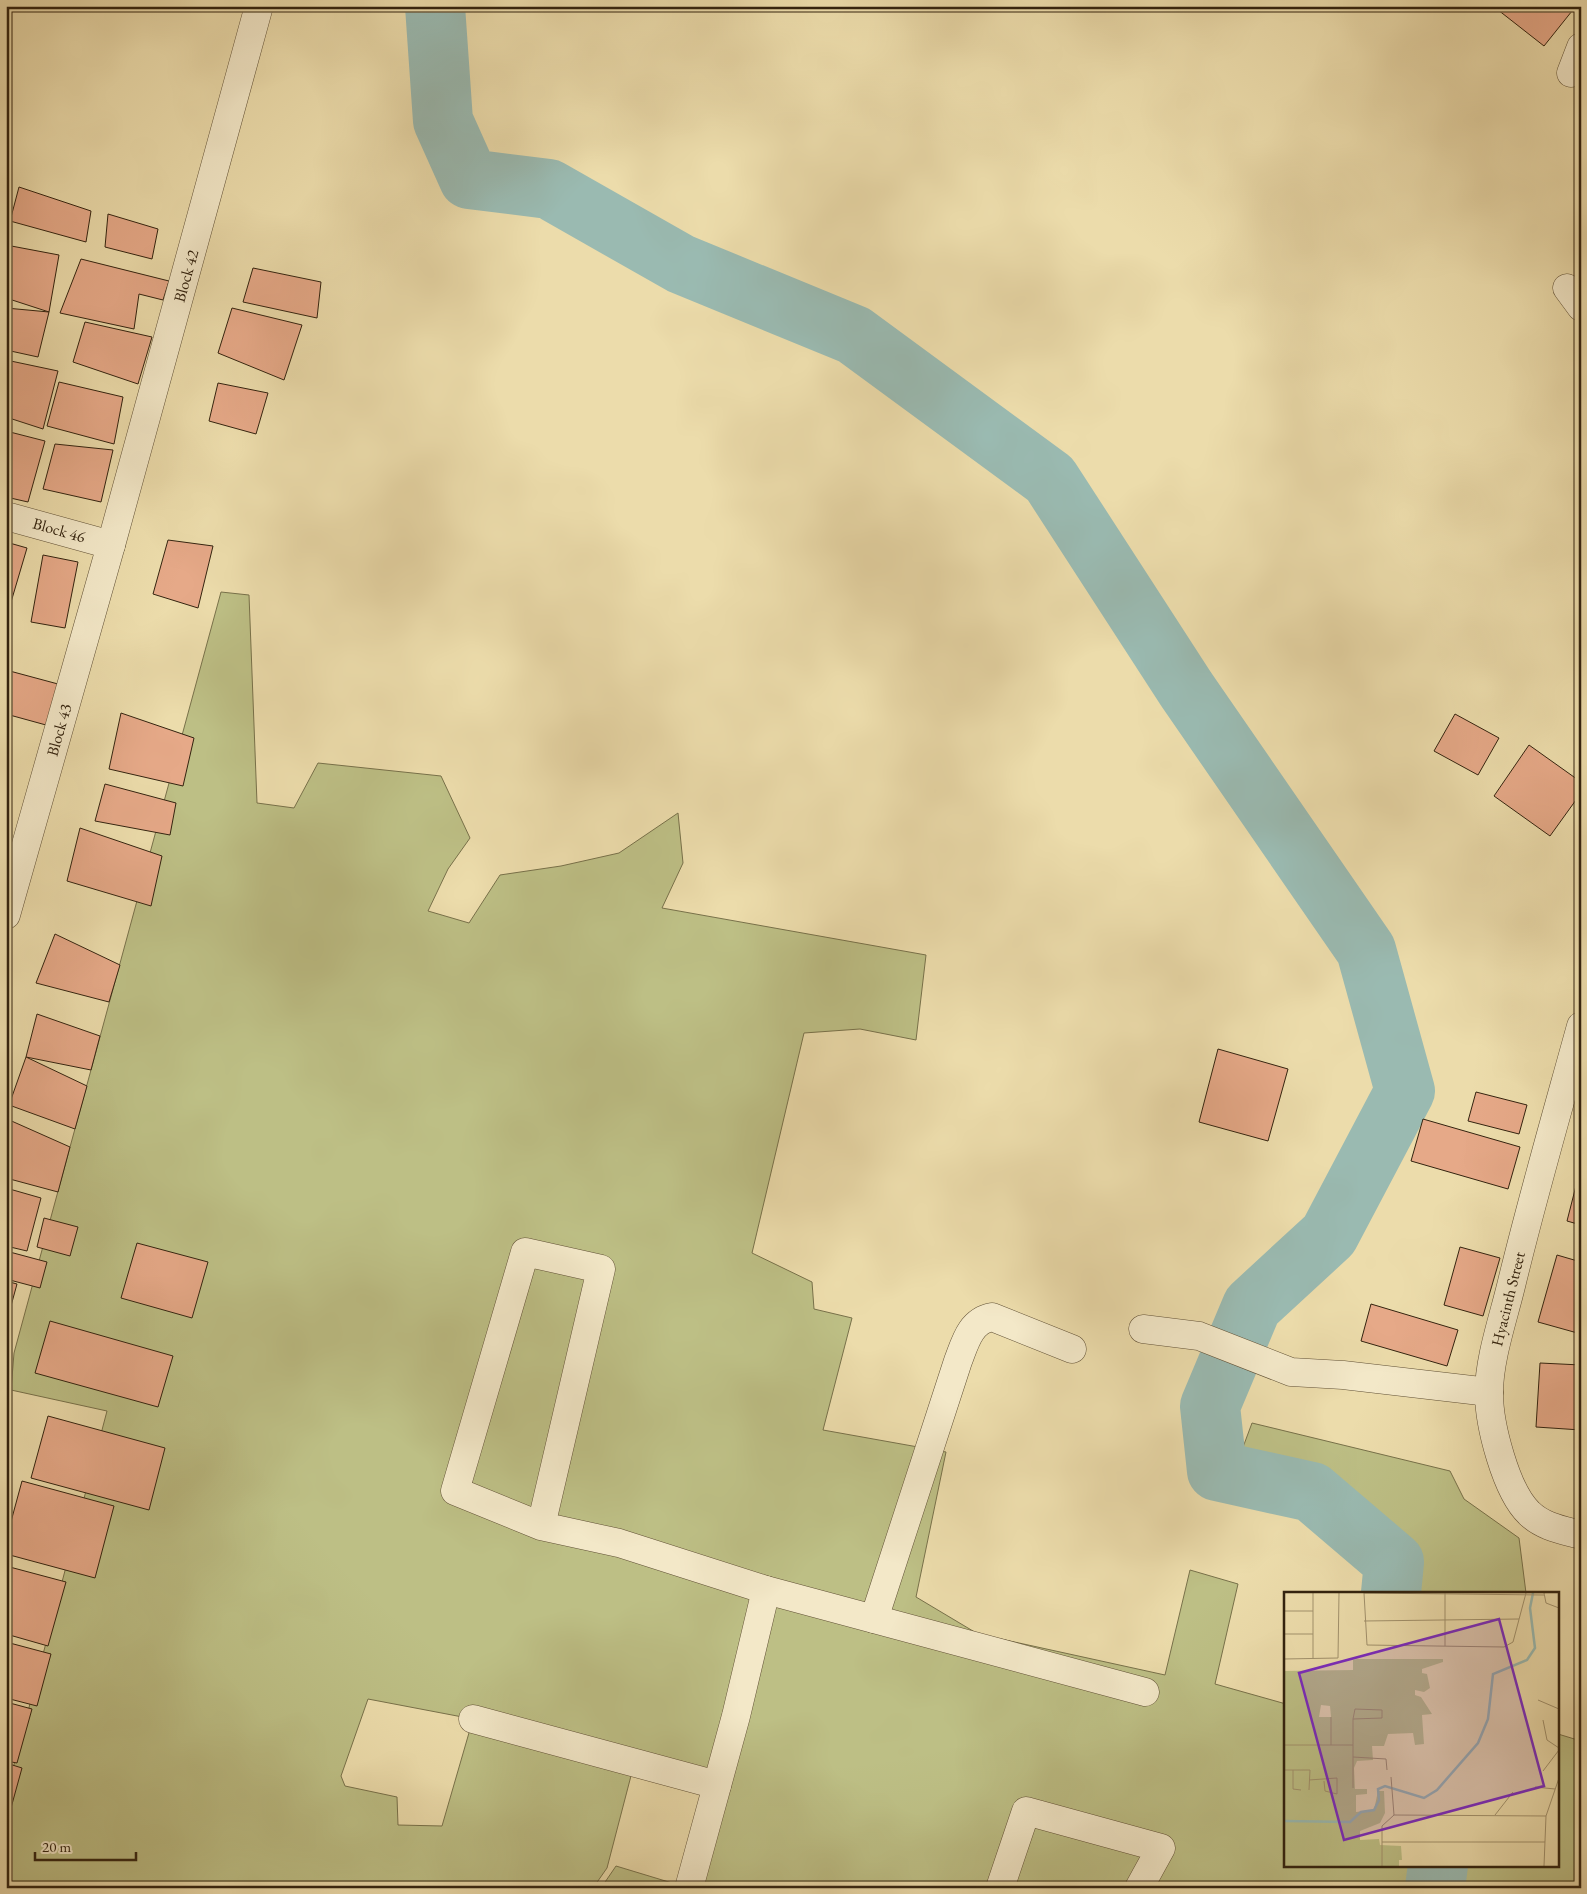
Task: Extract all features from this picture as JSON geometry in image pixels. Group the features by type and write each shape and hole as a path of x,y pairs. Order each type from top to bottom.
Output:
{"street":[{"name":"Block 42","path":"111,545 259,6"},
{"path":"1571,74 1581,47"},
{"name":"Block 46","path":"6,516 111,545"},
{"name":"Block 43","path":"6,915 111,545"},
{"name":"Hyacinth Street","path":"1581,1026 1530,1208 1494,1357 1489,1392 1491,1412 1501,1457 1514,1494 1530,1513 1550,1527 1581,1535"},
{"path":"541,1526 601,1269 524,1252 455,1491 541,1526 618,1544 766,1590 1145,1692"},
{"path":"874,1619 958,1361 972,1329 979,1321 992,1317 1072,1349"},
{"path":"1143,1329 1199,1336 1291,1372 1343,1375 1489,1392"},
{"path":"689,1888 736,1716 766,1590"},
{"path":"473,1719 717,1785"},
{"path":"1000,1888 1026,1811 1161,1848 1139,1888"}],"green space":[{"path":"221,592 249,595 257,803 294,808 318,763 441,776 470,838 448,869 428,911 469,923 500,875 561,866 619,853 678,813 683,863 662,908 926,955 916,1040 860,1029 804,1033 752,1253 812,1282 814,1309 852,1318 823,1430 946,1452 916,1597 978,1634 1165,1675 1190,1570 1238,1584 1215,1684 1284,1703 1284,1866 1560,1866 1560,1735 1581,1741 1581,1888 601,1888 616,1866 682,1886 706,1790 632,1772 607,1868 593,1888 6,1888 6,1795 107,1411 11,1390 14,1353","holes":["368,1699 473,1719 442,1826 398,1825 397,1797 345,1786 341,1776"]},
{"path":"1252,1423 1450,1471 1464,1499 1519,1538 1526,1592 1391,1592 1394,1562 1312,1492 1233,1474"}],"building":[{"path":"1493,6 1576,6 1544,46"},
{"path":"19,187 91,211 86,242 10,221"},
{"path":"108,214 158,229 152,259 105,247"},
{"path":"6,245 59,255 49,312 6,298"},
{"path":"81,259 169,281 163,300 139,294 134,329 60,313"},
{"path":"253,268 321,282 317,318 243,302"},
{"path":"6,308 49,312 38,357 6,350"},
{"path":"232,308 302,325 284,380 218,353"},
{"path":"85,322 152,337 138,384 73,362"},
{"path":"6,360 58,371 43,429 6,417"},
{"path":"59,382 123,397 114,444 47,426"},
{"path":"218,383 268,393 256,434 209,421"},
{"path":"6,431 45,441 28,502 6,497"},
{"path":"55,444 113,450 101,502 43,489"},
{"path":"168,540 213,546 198,608 153,594"},
{"path":"6,542 27,548 6,619"},
{"path":"43,555 78,562 65,628 31,622"},
{"path":"6,670 58,684 46,725 6,714"},
{"path":"121,713 194,738 183,786 109,769"},
{"path":"1455,714 1499,738 1478,775 1434,751"},
{"path":"1529,745 1581,782 1581,793 1550,836 1494,796"},
{"path":"105,784 176,803 170,835 95,821"},
{"path":"80,828 162,856 151,906 67,881"},
{"path":"6,844 17,845 6,896"},
{"path":"55,934 120,965 109,1002 36,983"},
{"path":"37,1014 100,1036 91,1070 26,1057"},
{"path":"1218,1049 1288,1069 1268,1141 1199,1122"},
{"path":"26,1057 87,1086 75,1129 9,1105"},
{"path":"1476,1092 1527,1105 1519,1134 1468,1121"},
{"path":"7,1119 70,1147 58,1192 6,1178"},
{"path":"1423,1119 1520,1147 1508,1189 1411,1161"},
{"path":"1579,1174 1581,1175 1581,1225 1567,1221"},
{"path":"6,1188 41,1198 27,1251 6,1246"},
{"path":"44,1218 78,1227 70,1256 37,1247"},
{"path":"137,1243 208,1262 192,1318 121,1298"},
{"path":"1460,1247 1500,1258 1483,1316 1444,1305"},
{"path":"6,1251 47,1262 40,1288 6,1279"},
{"path":"1557,1255 1581,1262 1581,1334 1538,1322"},
{"path":"6,1281 17,1284 6,1324"},
{"path":"1371,1304 1458,1330 1447,1366 1361,1341"},
{"path":"50,1321 173,1356 158,1407 35,1373"},
{"path":"1540,1363 1581,1365 1581,1430 1536,1427"},
{"path":"48,1416 165,1448 149,1510 31,1478"},
{"path":"22,1481 114,1506 95,1578 6,1554 6,1540"},
{"path":"6,1566 66,1582 48,1646 6,1634"},
{"path":"6,1642 51,1654 37,1706 6,1698"},
{"path":"6,1702 32,1709 17,1763 6,1761"},
{"path":"6,1763 22,1768 6,1826"},
{"path":"6,1833 11,1834 6,1852"}],"waterway":[{"path":"435,6 443,121 469,179 549,189 681,264 854,335 1050,479 1186,689 1366,950 1405,1091 1329,1235 1252,1306 1210,1406 1217,1471 1312,1492 1394,1562 1391,1592"},
{"path":"1435,1888 1438,1866"}]}
